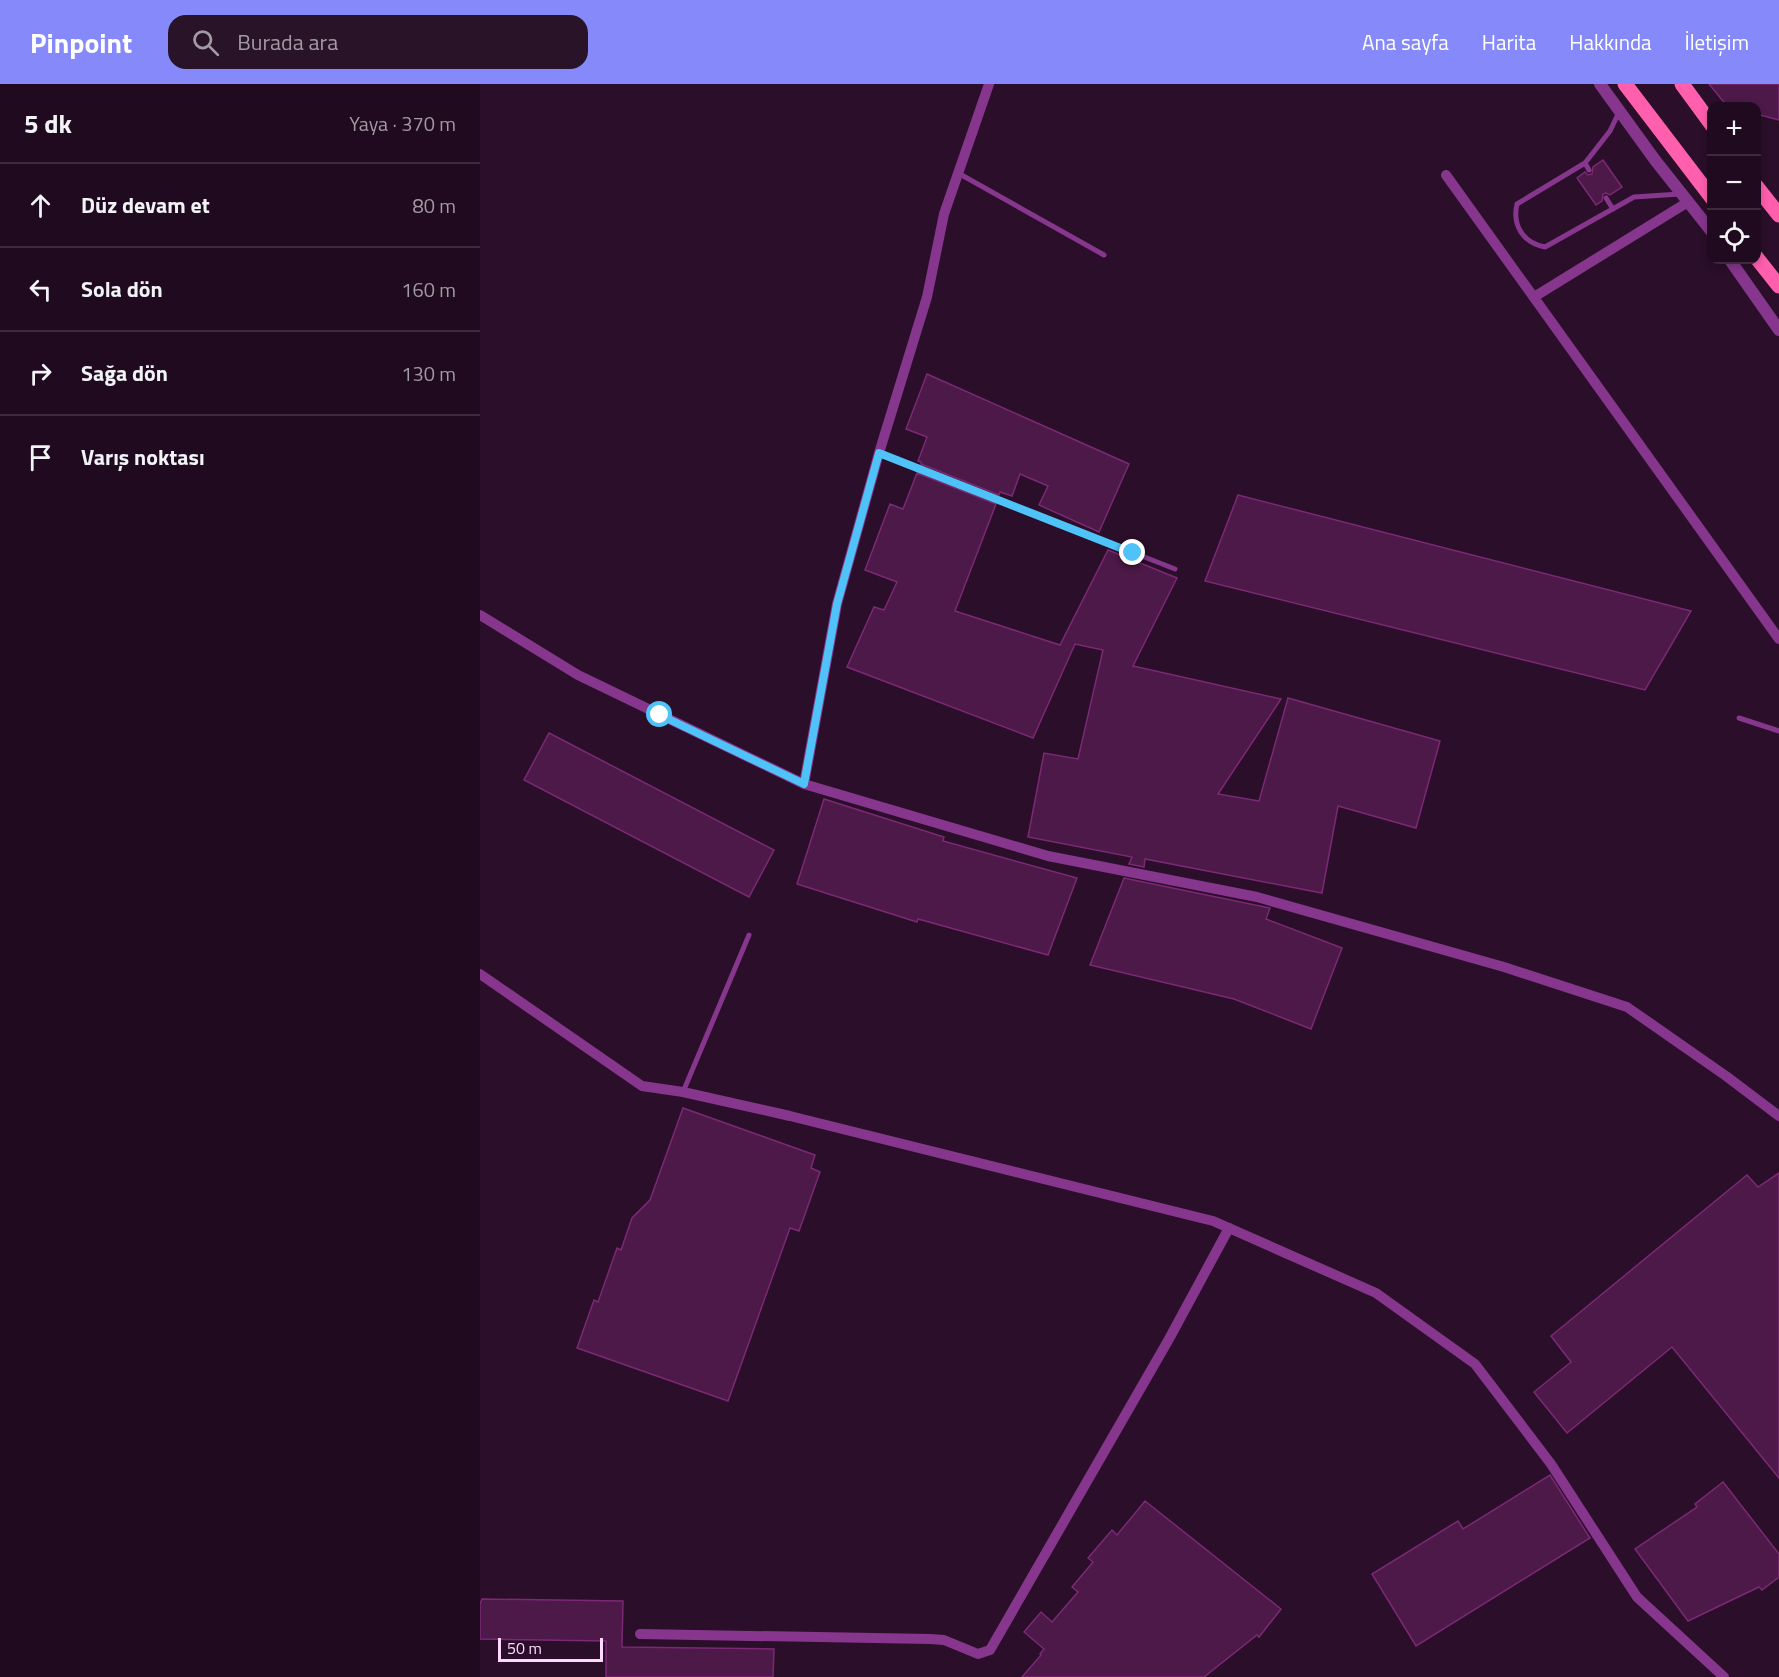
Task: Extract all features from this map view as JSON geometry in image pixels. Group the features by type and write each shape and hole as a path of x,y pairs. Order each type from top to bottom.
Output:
{"main road":[{"path":"1625,84 1707,191"},
{"path":"1682,84 1707,117"},
{"path":"1761,192 1779,215"},
{"path":"1761,263 1779,286"}],"street":[{"path":"804,784 837,604 879,453 927,297 944,214 989,84"},
{"path":"1602,85 1707,226"},
{"path":"1446,174 1779,639"},
{"path":"1534,297 1685,198"},
{"path":"1733,264 1779,330"},
{"path":"480,615 578,675 804,784 1048,856 1257,897 1504,967 1627,1007 1779,1116"},
{"path":"480,974 642,1086 682,1092 790,1116 1213,1221 1376,1293 1475,1364 1551,1464 1637,1597 1724,1677"},
{"path":"640,1634 944,1640 978,1653 990,1650 1163,1349 1229,1228"}],"lane":[{"path":"1620,111 1610,131 1585,163 1517,204 1515,220 1521,234 1532,243 1545,247 1634,197 1685,198"},
{"path":"1585,163 1589,170"},
{"path":"958,173 1104,255"},
{"path":"1606,198 1613,209"},
{"path":"879,453 1175,569"},
{"path":"1739,718 1779,731"},
{"path":"682,1092 749,935"}],"building":[{"path":"1709,84 1779,84 1779,120 1761,115 1761,102 1724,102"},
{"path":"1603,160 1622,187 1610,195 1603,194 1602,201 1596,205 1577,178 1585,172 1588,175 1592,174 1593,167"},
{"path":"927,374 1129,464 1099,532 1039,505 1048,486 1020,474 1012,496 1000,492 999,495 921,464 918,461 927,437 906,429"},
{"path":"917,473 996,504 955,611 1060,645 1108,550 1177,578 1133,666 1281,699 1218,794 1259,801 1288,698 1440,741 1416,828 1338,806 1322,893 1145,859 1144,867 1129,864 1132,857 1028,837 1044,753 1078,759 1103,650 1075,644 1033,738 847,667 874,607 884,610 897,582 865,570 890,504 903,509"},
{"path":"1238,495 1691,611 1645,690 1205,581"},
{"path":"549,733 774,850 749,897 524,780"},
{"path":"824,799 944,837 943,841 1077,878 1048,955 918,919 917,922 797,884"},
{"path":"1124,878 1270,908 1266,919 1342,948 1311,1029 1234,999 1090,965"},
{"path":"683,1108 815,1155 811,1168 820,1172 799,1231 790,1228 728,1401 577,1348 594,1300 598,1302 617,1248 621,1250 632,1218 650,1200"},
{"path":"1779,1173 1779,1478 1672,1347 1567,1433 1534,1392 1571,1362 1551,1336 1747,1175 1758,1187"},
{"path":"1550,1475 1590,1538 1416,1646 1372,1574 1458,1521 1463,1529"},
{"path":"1723,1482 1779,1554 1779,1577 1762,1590 1759,1587 1688,1621 1635,1549 1697,1507 1695,1504"},
{"path":"1145,1501 1281,1609 1259,1637 1257,1635 1204,1677 1022,1677 1044,1649 1024,1632 1041,1612 1052,1622 1078,1592 1072,1587 1093,1562 1088,1558 1112,1530 1117,1535"},
{"path":"482,1599 623,1601 622,1647 774,1649 773,1677 606,1677 606,1641 480,1639"}],"route":[{"path":"660,715 804,784 837,604 879,453 1133,553"}]}
